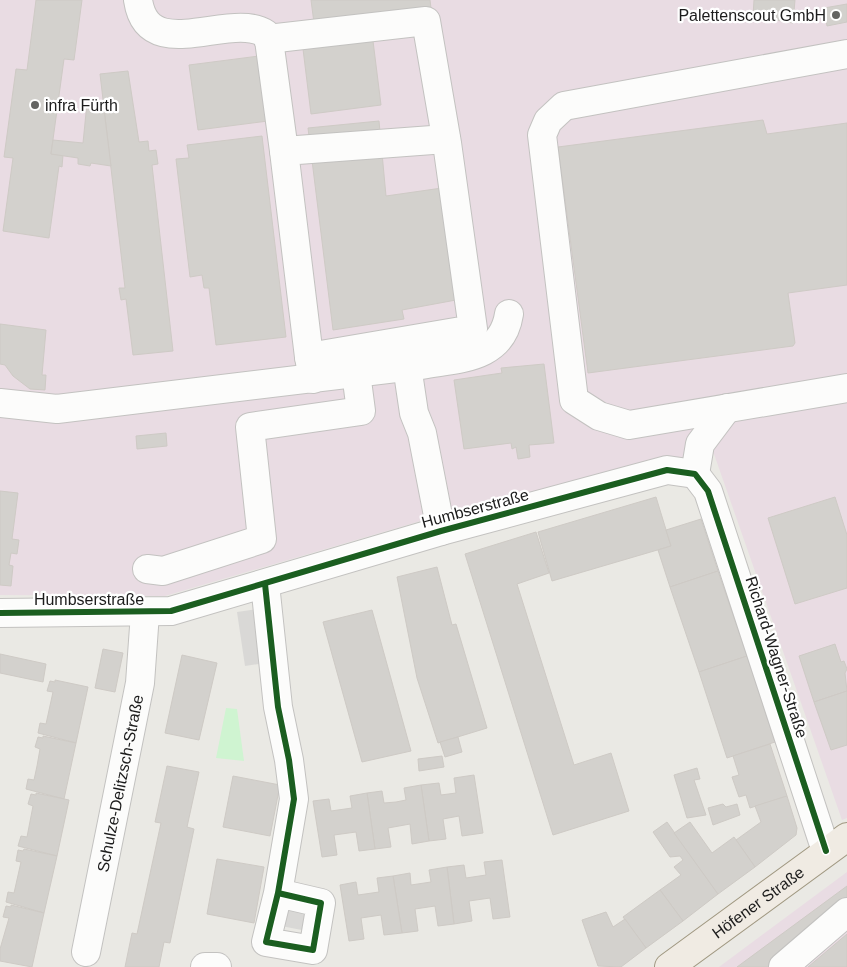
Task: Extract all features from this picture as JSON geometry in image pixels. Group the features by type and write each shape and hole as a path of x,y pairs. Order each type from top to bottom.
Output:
{"main road":[{"name":"Höfener Straße","path":"668,967 837,844"}],"street":[{"path":"138,0 147,24 166,34 252,28 260,30 268,39 311,368"},
{"path":"0,403 57,409 311,368 473,329 446,139 426,21 268,39"},
{"path":"847,54 564,106 548,121 542,136 574,400 598,416 629,425 847,388"},
{"path":"284,151 446,139"},
{"path":"311,368 356,373 414,366 478,354 487,350 503,335 509,314"},
{"path":"414,366 426,412 422,433 441,531"},
{"path":"147,569 163,571 262,539 250,427 361,411 356,373"},
{"path":"695,474 700,444 727,408"},
{"name":"Humbserstraße","path":"0,613 145,613 171,611 441,531 667,470 695,474"},
{"name":"Richard-Wagner-Straße","path":"695,474 708,491 837,844"},
{"path":"265,584 278,707 289,760 294,799 278,893"},
{"name":"Schulze-Delitzsch-Straße","path":"86,952 140,683 145,613"},
{"path":"783,967 847,912"},
{"path":"204,967 217,967"}],"shaded area":[{"path":"0,0 847,0 847,818 842,820 714,454 482,503 165,596 0,595"},
{"path":"257,609 265,663 245,666 237,612"},
{"path":"847,872 847,967 719,967"},
{"path":"280,908 310,914 307,931 276,925"}],"green space":[{"path":"226,708 237,709 244,761 216,758"}],"building":[{"name":"infra Fürth","path":"36,0 82,0 74,60 64,59 51,154 63,155 62,167 59,166 49,238 3,231 13,158 4,157 16,69 27,70"},
{"path":"311,0 430,0 431,8 314,23"},
{"path":"754,0 795,0 793,23 753,16"},
{"name":"Palettenscout GmbH","path":"847,4 847,22 827,26 824,8"},
{"path":"373,41 381,105 311,114 303,49"},
{"path":"259,56 268,121 198,130 189,65"},
{"path":"128,71 139,142 148,141 149,151 156,150 158,164 152,165 173,351 133,355 126,299 121,300 119,288 125,288 100,74"},
{"path":"103,102 111,166 91,163 90,166 78,164 78,158 51,154 53,140 83,143 87,103"},
{"path":"763,120 767,134 847,123 847,285 788,293 795,343 793,346 588,373 558,147"},
{"path":"379,121 386,196 442,188 456,300 402,310 404,319 333,330 308,128"},
{"path":"262,136 286,337 216,345 209,288 204,288 202,275 190,277 176,159 189,158 187,145"},
{"path":"0,324 46,330 42,375 46,375 45,390 30,389 13,376 5,365 0,364"},
{"path":"544,364 554,443 529,445 530,457 518,459 516,447 512,449 511,443 464,449 454,380 502,373 501,368"},
{"path":"166,433 167,446 137,449 136,436"},
{"path":"0,491 18,493 12,539 19,540 17,554 11,553 9,565 13,566 11,586 0,585"},
{"path":"656,497 671,546 552,581 538,532"},
{"path":"835,497 847,535 847,588 795,604 768,518"},
{"path":"701,519 718,571 670,587 658,550 671,546 666,530"},
{"path":"536,532 549,573 517,584 574,765 611,753 629,811 553,835 465,554"},
{"path":"437,567 452,625 456,624 487,728 438,743 417,678 397,577"},
{"path":"718,571 747,656 699,672 670,587"},
{"path":"372,610 411,751 362,762 323,622"},
{"path":"835,644 841,662 844,661 847,669 845,673 847,691 814,702 799,656"},
{"path":"103,649 123,653 115,692 95,688"},
{"path":"0,654 46,664 43,682 0,673"},
{"path":"182,655 217,663 199,740 165,733"},
{"path":"747,656 775,742 727,758 699,672"},
{"path":"55,680 88,687 76,743 38,733 40,723 46,724 53,692 47,691 50,681 55,682"},
{"path":"847,691 847,745 831,750 814,702"},
{"path":"43,736 76,743 64,799 26,789 28,779 34,780 40,749 35,747 38,737 43,738"},
{"path":"458,737 462,752 445,757 440,742"},
{"path":"770,744 787,796 750,808 746,795 739,797 732,777 739,775 733,756"},
{"path":"442,756 444,767 419,771 418,759"},
{"path":"167,766 199,772 187,827 194,829 170,943 164,942 159,967 125,967 132,933 137,934 161,823 155,822"},
{"path":"697,768 700,779 694,780 706,815 687,818 674,775"},
{"path":"474,775 483,833 462,836 459,816 443,819 446,839 429,841 421,785 439,783 441,795 456,793 454,778"},
{"path":"233,776 280,785 270,836 223,827"},
{"path":"421,785 429,841 412,844 410,824 388,828 391,847 375,849 367,793 382,791 384,803 396,802 406,800 404,788"},
{"path":"36,793 69,800 57,856 18,846 21,836 27,837 33,806 28,804 31,794 36,795"},
{"path":"367,793 375,849 359,851 356,832 334,835 337,855 322,857 313,801 329,799 331,811 352,808 350,796"},
{"path":"787,796 797,828 796,835 755,867 736,840 761,822 755,806"},
{"path":"723,804 726,807 737,804 740,815 713,825 708,808"},
{"path":"667,822 718,894 683,921 660,890 681,875 674,867 683,860 680,856 670,857 653,832"},
{"path":"690,822 712,853 734,837 755,867 718,894 674,833"},
{"path":"24,849 57,856 44,913 6,902 8,892 14,893 21,862 16,861 18,850 23,851"},
{"path":"217,859 264,867 254,923 207,914"},
{"path":"502,860 510,917 493,919 490,898 469,901 472,921 454,924 447,867 464,865 466,878 486,875 484,862"},
{"path":"447,867 454,924 438,926 435,906 415,909 418,931 402,933 393,876 410,873 411,885 431,882 429,870"},
{"path":"393,876 402,933 384,935 381,915 361,918 364,939 349,941 340,885 356,882 358,895 379,892 377,878"},
{"path":"847,886 847,902 768,967 737,967"},
{"path":"660,890 683,921 646,948 623,917"},
{"path":"11,905 44,913 32,967 0,961 0,949 9,918 3,917 6,906 11,907"},
{"path":"606,912 613,927 625,919 646,948 621,967 598,966 582,920"},
{"path":"847,934 847,967 808,967"}],"cycle path":[{"path":"0,613 171,611 441,531 667,470 695,474 708,491 826,851"},
{"path":"265,584 278,707 289,760 294,799 278,893 321,903 313,950 266,942 278,893"}],"place":[{"name":"Palettenscout GmbH","path":"836,15"},
{"name":"infra Fürth","path":"35,105"}]}
